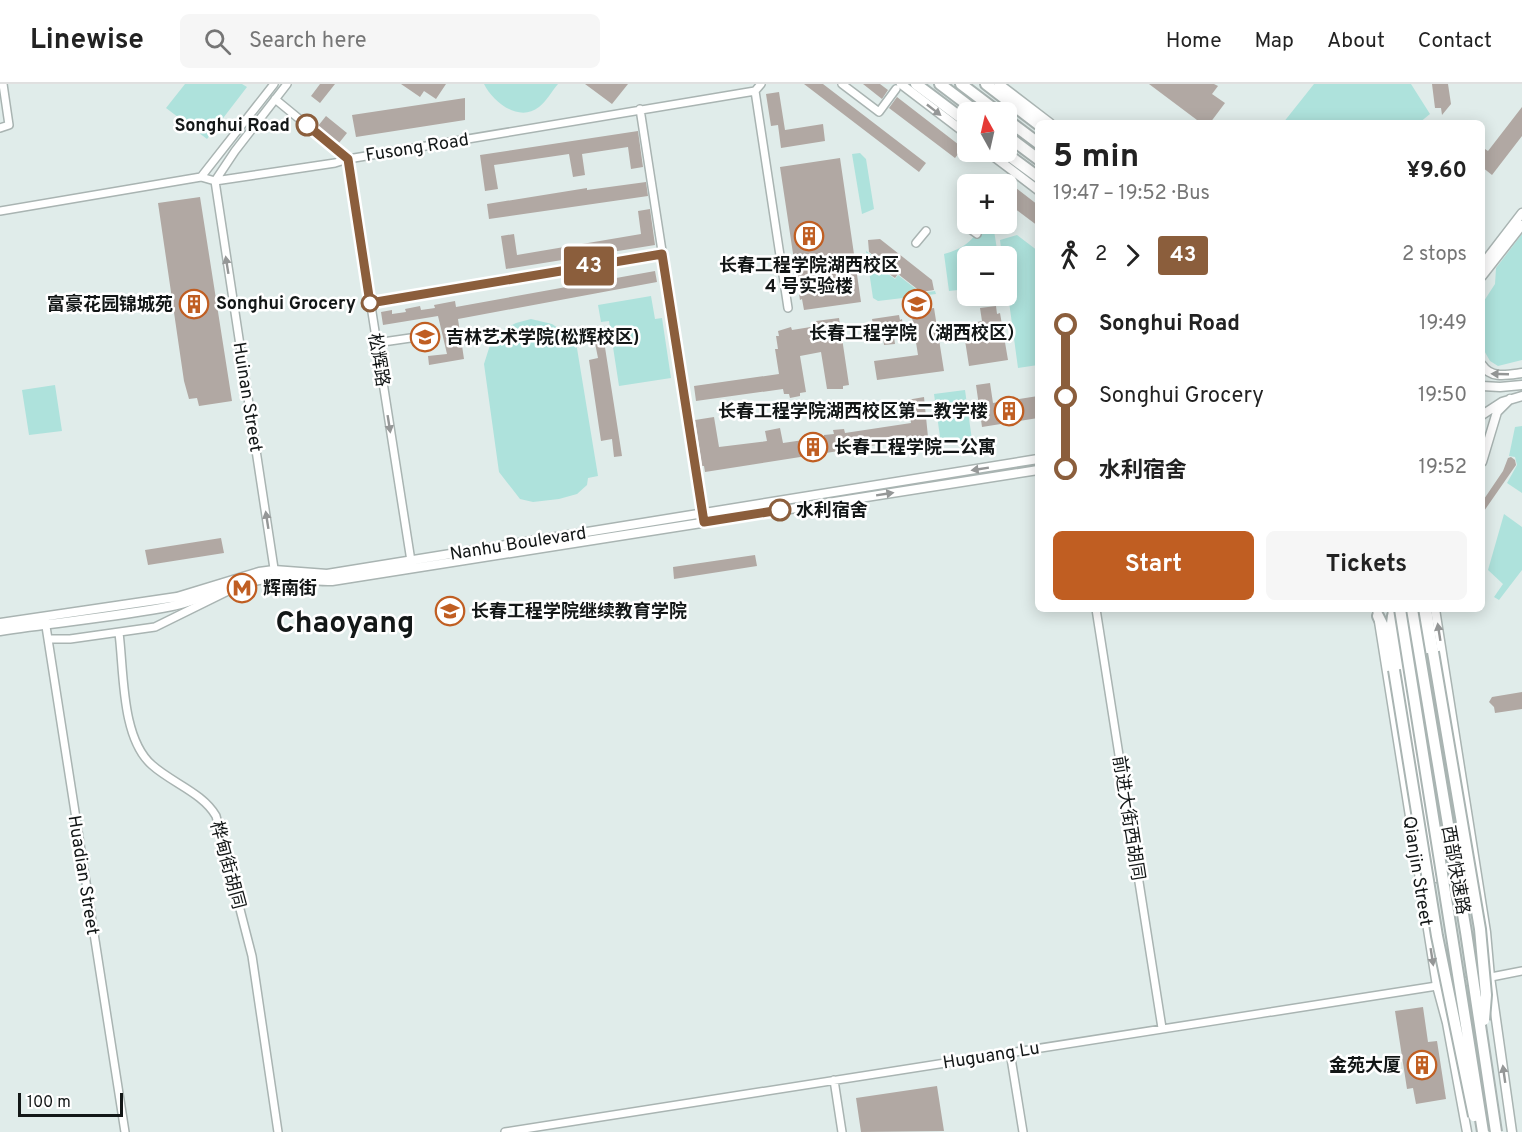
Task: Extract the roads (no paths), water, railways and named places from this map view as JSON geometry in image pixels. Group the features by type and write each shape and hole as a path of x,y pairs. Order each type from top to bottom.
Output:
{"highway":[{"path":"916,84 957,115"},
{"path":"940,84 964,102"},
{"path":"961,84 985,102"},
{"path":"986,84 1035,121"},
{"path":"1017,127 1035,141"},
{"path":"1017,143 1035,157"},
{"path":"1017,161 1035,175"},
{"path":"1390,640 1395,612"},
{"name":"西部快速路","path":"1395,612 1480,1132"},
{"name":"西部快速路","path":"1412,612 1497,1132"},
{"path":"1426,612 1480,929 1486,995 1483,1039"},
{"path":"1378,613 1390,640 1437,936 1480,1132"}],"main road":[{"path":"999,84 1046,120"},
{"path":"898,86 957,127"},
{"path":"1001,162 1035,188"},
{"path":"1485,261 1522,213"},
{"path":"1485,272 1522,225"},
{"path":"1485,369 1488,373 1496,375 1522,373"},
{"path":"1485,386 1522,385"},
{"path":"1485,413 1502,402 1522,396"},
{"path":"1485,452 1497,412 1510,399"},
{"name":"Nanhu Boulevard","path":"0,631 177,597 259,572 313,582 332,581 1035,460"},
{"name":"Nanhu Boulevard","path":"0,624 45,622 172,605 207,597 275,574 327,574 1035,471"},
{"name":"Qianjin Street","path":"1395,612 1480,1132"},
{"path":"1418,612 1477,979 1497,1132"},
{"path":"1436,612 1486,932 1490,977 1512,1132"},
{"name":"Qianjin Street","path":"1378,613 1437,986 1447,1023 1467,1132"}],"street":[{"path":"0,128 9,125 3,84"},
{"path":"201,177 274,84"},
{"path":"215,181 234,151 287,84"},
{"path":"761,84 754,91 788,308"},
{"path":"842,84 879,112 898,86"},
{"name":"Fusong Road","path":"0,211 201,177 215,181 335,163 754,91"},
{"path":"275,99 348,159"},
{"path":"640,109 662,254 661,267 703,518"},
{"name":"松辉路","path":"348,159 411,561"},
{"name":"Huinan Street","path":"215,181 275,574"},
{"path":"916,243 926,231"},
{"path":"370,303 662,254"},
{"path":"376,343 431,335"},
{"path":"48,639 119,633 155,627 235,587"},
{"name":"前进大街西胡同","path":"1096,612 1162,1028"},
{"name":"Huadian Street","path":"45,622 125,1132"},
{"name":"桦甸街胡同","path":"119,633 126,701 139,750 150,764 209,804 216,816 252,956 278,1132"},
{"name":"Huguang Lu","path":"506,1132 1522,971"},
{"path":"1010,1052 1023,1132"},
{"path":"834,1080 842,1132"}],"place":[{"name":"Songhui Road","path":"307,125"},
{"name":"长春工程学院湖西校区 4 号实验楼","path":"809,236"},
{"name":"Songhui Grocery","path":"370,303"},
{"name":"富豪花园锦城苑","path":"194,304"},
{"name":"长春工程学院（湖西校区）","path":"917,304"},
{"name":"吉林艺术学院(松辉校区)","path":"425,337"},
{"name":"长春工程学院湖西校区第二教学楼","path":"1009,411"},
{"name":"长春工程学院二公寓","path":"813,447"},
{"name":"水利宿舍","path":"780,510"},
{"name":"辉南街","path":"242,588"},
{"name":"长春工程学院继续教育学院","path":"450,611"},
{"name":"金苑大厦","path":"1422,1065"}],"district":[{"name":"Chaoyang","path":"345,622"}]}
